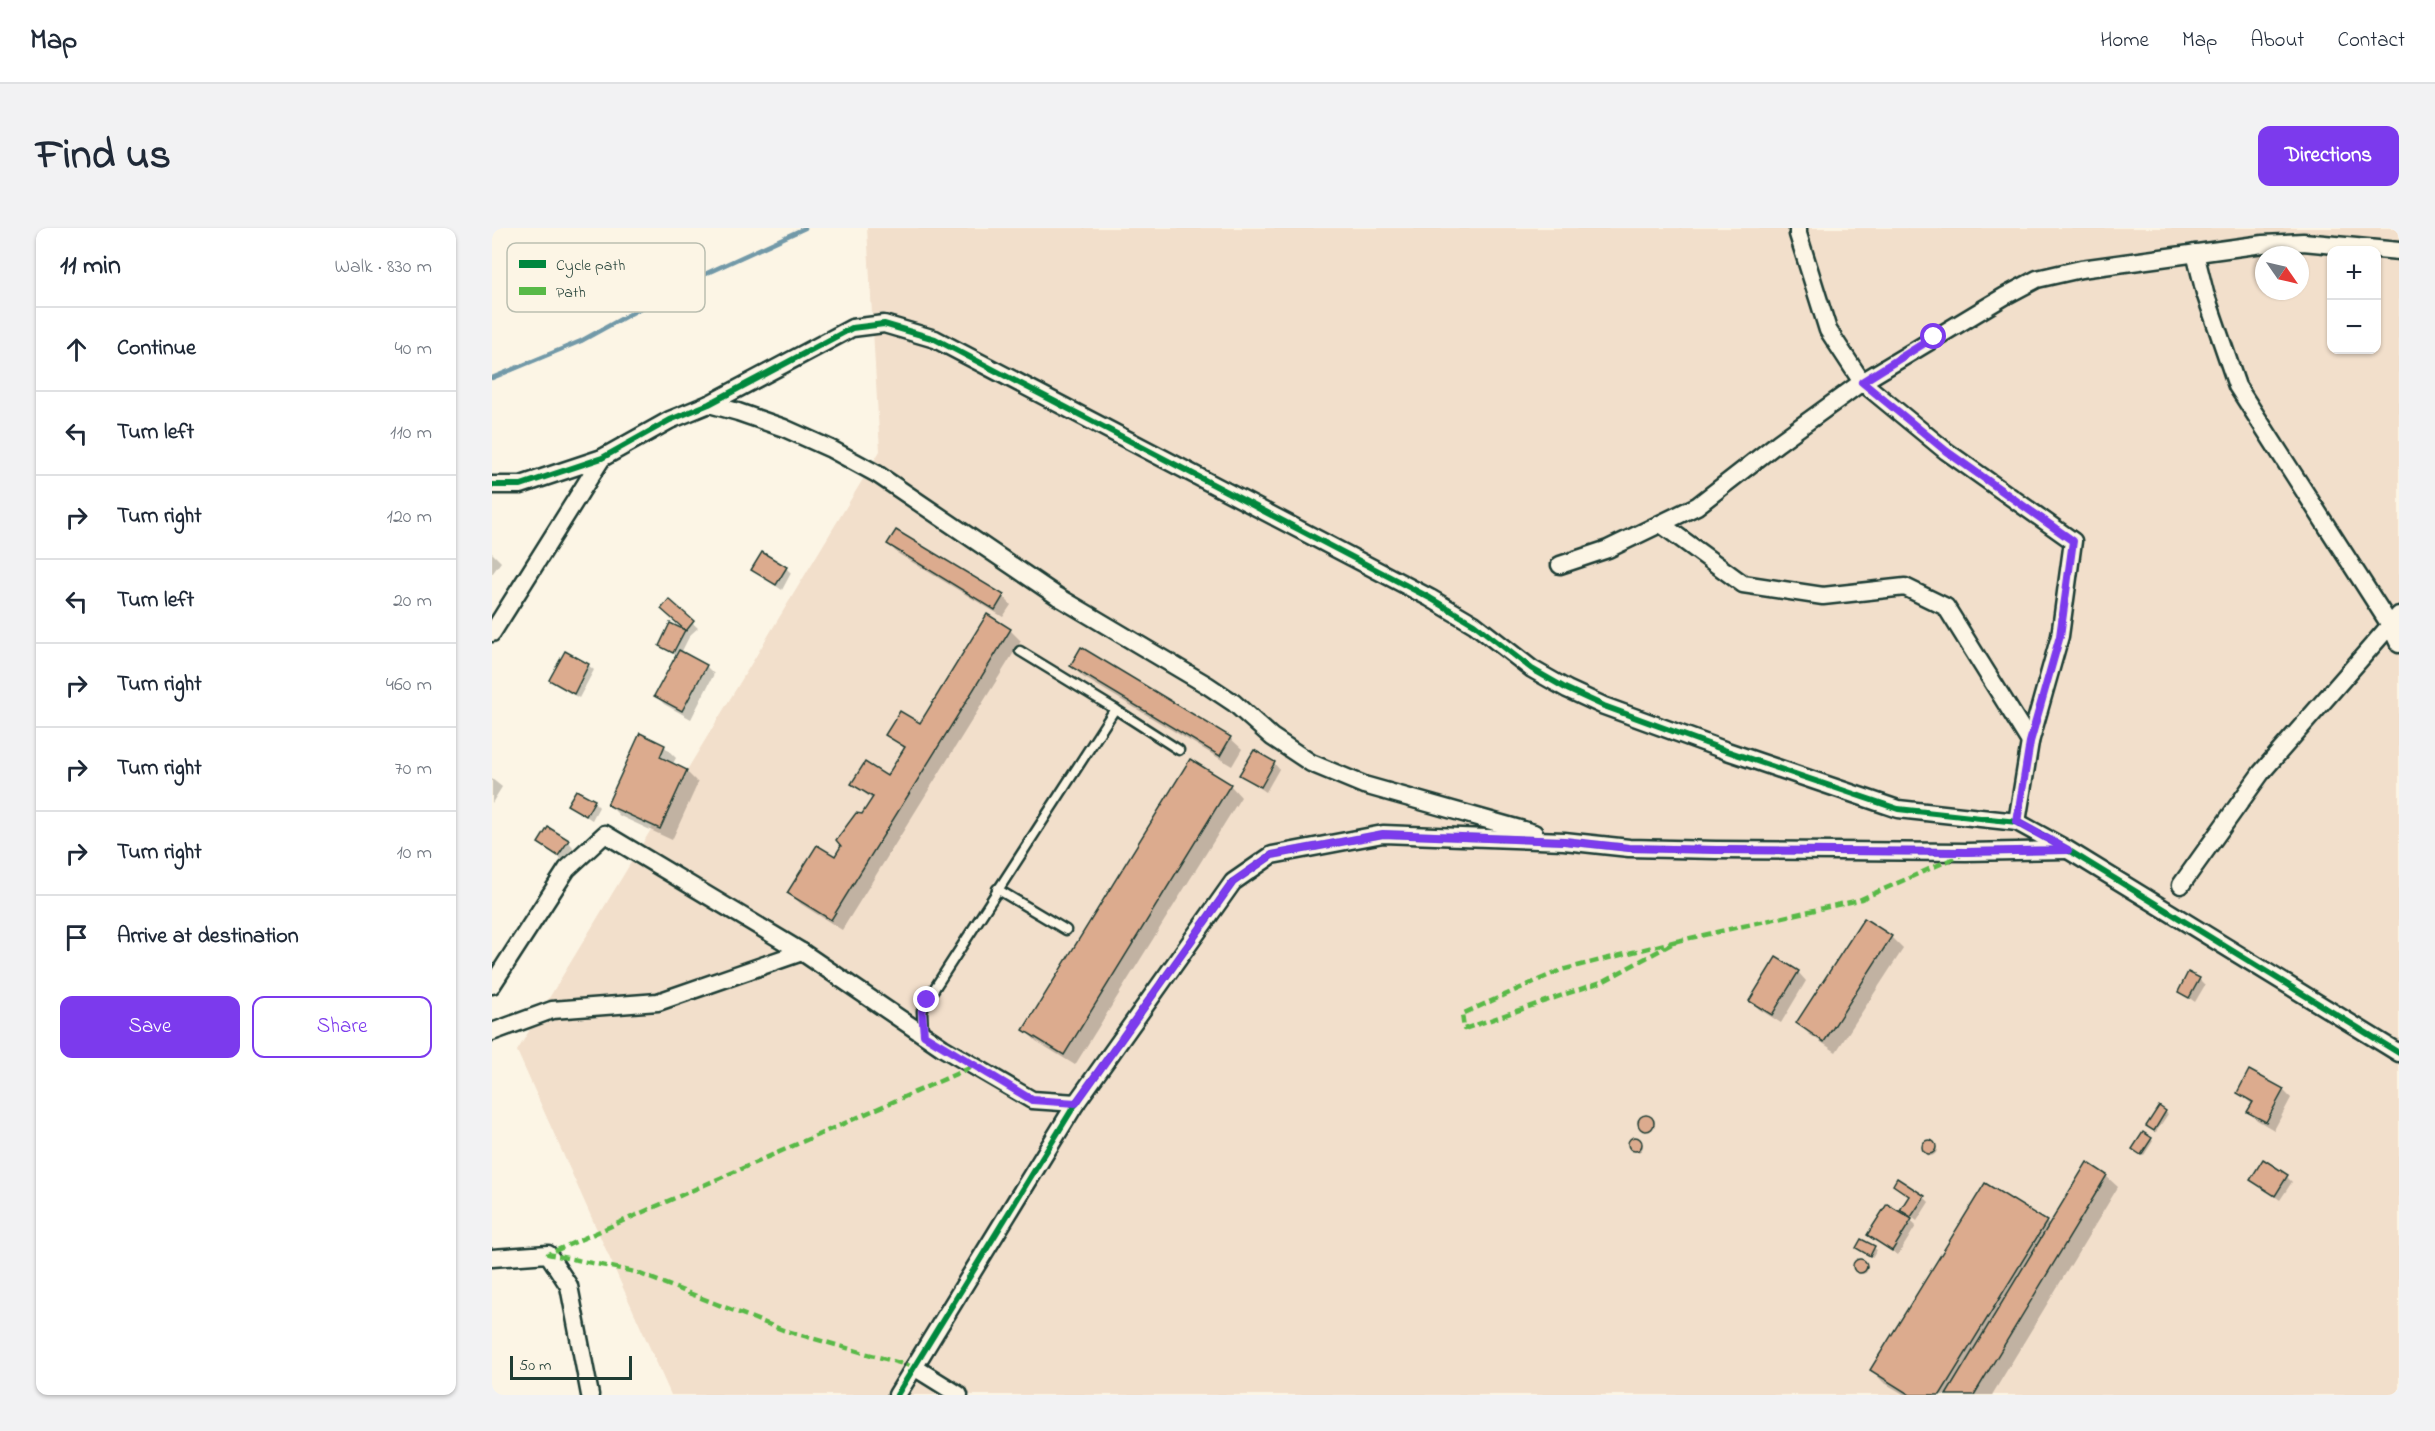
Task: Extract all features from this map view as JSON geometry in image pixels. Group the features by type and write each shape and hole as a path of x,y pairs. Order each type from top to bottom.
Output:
{"street":[{"path":"1798,228 1828,330 1862,382 1946,451 2073,541 2060,636 2030,742 2017,822"},
{"path":"1560,565 1608,549 1697,506 1862,382 2037,279 2081,270 2263,244 2303,242 2399,251"},
{"path":"2195,253 2205,293 2237,386 2394,620 2399,644"},
{"path":"492,485 521,485 602,458 670,420 709,405 852,328 884,324 934,339 1430,598 1474,624 1532,669 1604,706 1898,809 2017,822 2068,850 2399,1053"},
{"path":"709,405 738,412 831,448 878,474 1057,596 1234,703 1272,737 1311,763 1364,785 1564,841"},
{"path":"492,633 602,458"},
{"path":"1661,524 1743,584 1823,597 1905,587 1946,607 2030,742"},
{"path":"2181,885 2261,773 2394,620"},
{"path":"492,985 567,869 605,834 802,952 924,1035 1032,1100 1076,1103"},
{"path":"897,1395 1076,1103 1233,882 1272,855 1383,834 1564,841 1629,848 1966,852 2068,850"},
{"path":"492,1032 552,1010 658,1002 802,952"},
{"path":"492,1258 548,1254 569,1287 590,1395"},
{"path":"914,1367 959,1395"}],"lane":[{"path":"1020,651 1179,750"},
{"path":"924,1035 922,1011 927,1000 1115,709"},
{"path":"997,889 1066,930"}],"shaded area":[{"path":"867,228 2399,228 2399,1395 671,1395 517,1051 880,451"}],"building":[{"path":"896,530 1004,595 995,610 887,544"},
{"path":"762,552 787,567 776,585 751,570"},
{"path":"669,599 694,621 686,631 661,609"},
{"path":"987,614 1011,629 831,920 787,893 817,845 835,856 841,846 836,840 856,813 862,814 873,797 851,784 865,762 887,776 905,747 885,735 900,711 920,723"},
{"path":"670,623 685,630 673,653 659,646"},
{"path":"1081,647 1231,737 1220,756 1070,666"},
{"path":"679,650 707,665 682,711 654,696"},
{"path":"565,651 589,664 574,694 549,680"},
{"path":"640,733 665,745 660,757 687,770 660,829 607,805"},
{"path":"1254,750 1275,762 1261,787 1239,775"},
{"path":"1190,759 1231,784 1064,1055 1023,1030"},
{"path":"576,790 595,800 586,816 567,805"},
{"path":"548,827 569,840 558,856 538,843"},
{"path":"1864,918 1892,936 1824,1042 1796,1023"},
{"path":"1776,957 1799,971 1772,1015 1749,1001"},
{"path":"2188,972 2200,978 2189,998 2178,992"},
{"path":"2249,1070 2284,1089 2266,1122 2247,1112 2253,1102 2237,1093"},
{"path":"2159,1106 2166,1111 2154,1131 2146,1126"},
{"path":"1646,1115 1654,1123 1646,1131 1638,1123"},
{"path":"2143,1132 2152,1138 2141,1155 2132,1149"},
{"path":"1635,1137 1640,1139 1642,1144 1640,1149 1635,1151 1630,1149 1628,1144 1630,1139"},
{"path":"1926,1140 1932,1140 1936,1147 1932,1154 1926,1154 1922,1150 1922,1144"},
{"path":"2263,1159 2288,1175 2275,1196 2250,1180"},
{"path":"2087,1162 2107,1175 1974,1395 1946,1395"},
{"path":"1897,1178 1925,1196 1911,1217 1900,1210 1909,1196 1893,1185"},
{"path":"1985,1183 2047,1221 1940,1395 1910,1395 1870,1370"},
{"path":"1887,1204 1912,1219 1892,1251 1867,1235"},
{"path":"1861,1239 1875,1246 1870,1256 1856,1248"},
{"path":"1857,1259 1863,1259 1867,1266 1863,1273 1857,1273 1853,1269 1853,1263"}],"waterway":[{"path":"705,274 805,228"},
{"path":"492,378 581,341 634,312"}],"marked path":[{"path":"1677,941 1561,970 1462,1014 1464,1029 1604,981 1677,941 1859,900 1961,855"},
{"path":"914,1367 783,1330 635,1272 548,1254 974,1066"}],"cycle path":[{"path":"492,485 521,485 602,458 670,420 709,404 852,328 884,324 935,339 1430,598 1474,624 1532,669 1604,706 1727,751 1898,809 2017,822 2068,850 2399,1053"},
{"path":"897,1395 1076,1103 1233,882 1272,855 1383,834 1564,841 1629,848 1966,852 2065,850"}],"route":[{"path":"927,1000 921,1017 924,1035 1032,1100 1076,1103 1233,882 1272,855 1383,834 1564,841 1629,848 1966,852 2068,850 2017,822 2030,742 2060,636 2073,541 1946,451 1862,382 1934,337"}]}
